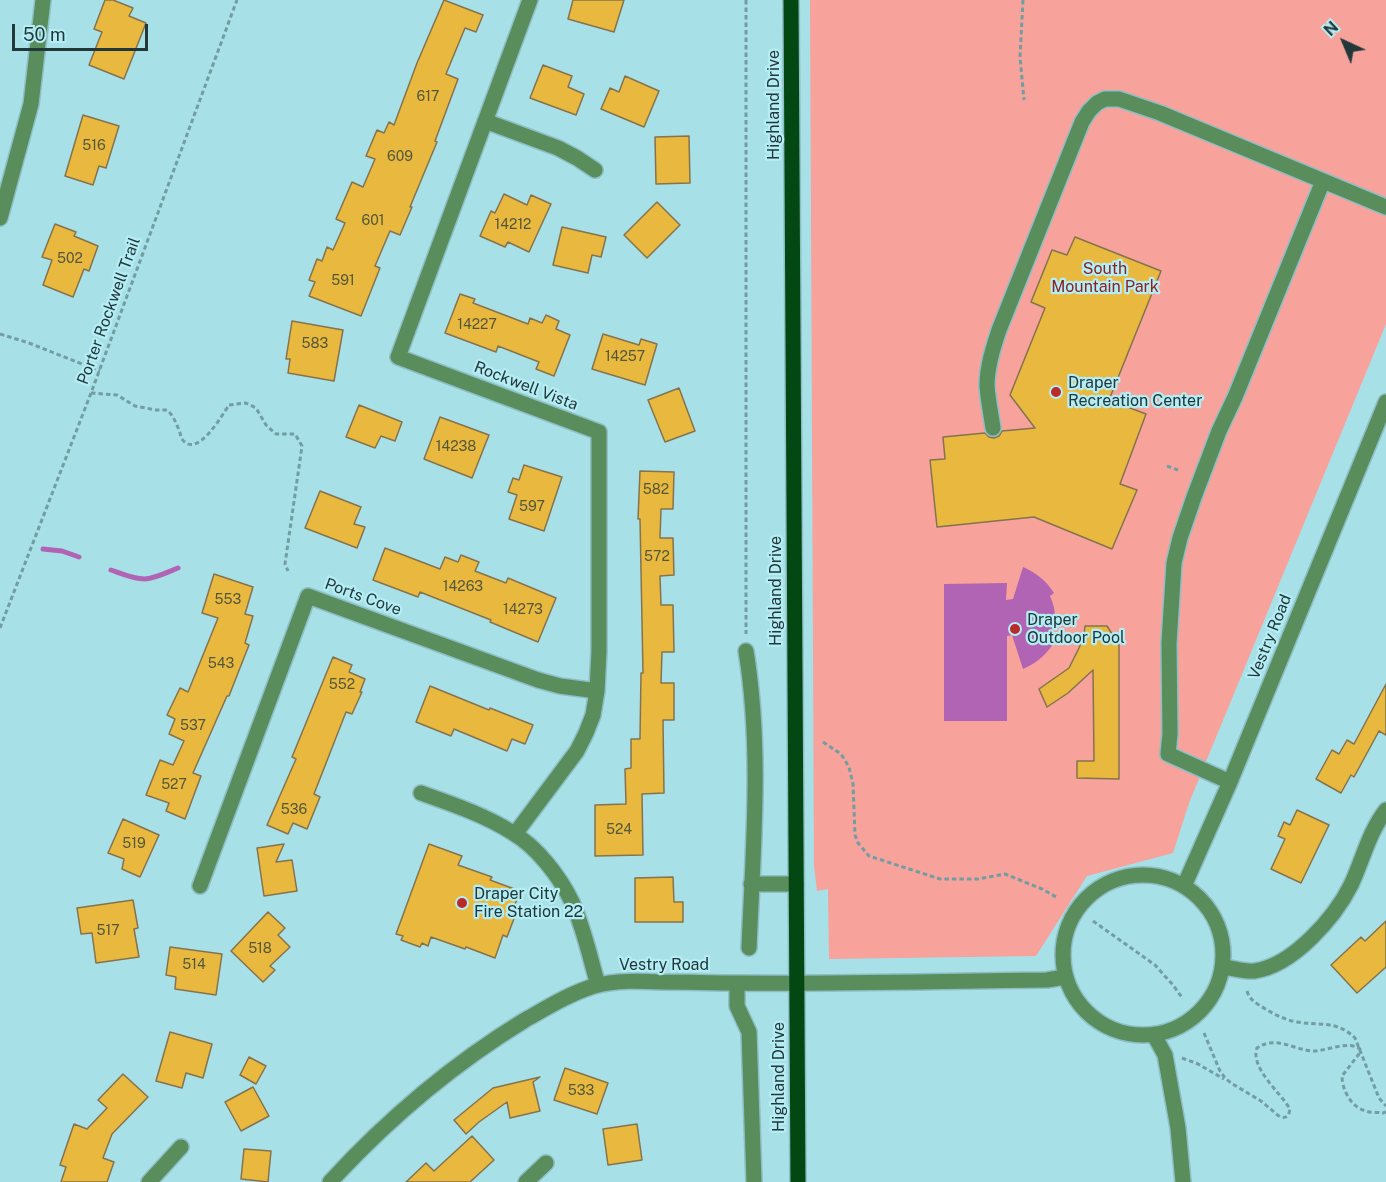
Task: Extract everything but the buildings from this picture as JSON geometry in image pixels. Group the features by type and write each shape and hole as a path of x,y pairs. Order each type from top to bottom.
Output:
{"main road":[{"name":"Highland Drive","path":"791,0 798,1182"}],"street":[{"path":"0,218 31,104 42,0"},
{"name":"Rockwell Vista","path":"516,834 577,751 593,715 599,651 599,432 398,357 530,0"},
{"path":"993,428 987,386 992,352 1082,122 1097,103 1105,99 1119,99 1160,113 1386,207"},
{"path":"485,121 558,148 595,170"},
{"path":"1230,782 1168,754 1170,734 1169,643 1174,563 1194,496 1219,430 1232,404 1323,181"},
{"name":"Vestry Road","path":"1184,886 1230,782 1386,402"},
{"name":"Ports Cove","path":"200,886 308,596 538,680 560,686 597,691"},
{"path":"746,651 751,681 756,760 749,948"},
{"path":"421,793 467,810 516,834 548,865 572,902 598,985"},
{"path":"1223,967 1261,970 1287,957 1317,934 1342,902 1372,831 1386,810"},
{"path":"1131,875 1159,876 1184,886 1203,901 1216,920 1223,943 1223,967 1215,991 1200,1012 1178,1028 1154,1035 1130,1035 1108,1029 1089,1016 1074,998 1065,977 1062,950 1068,923 1083,900 1105,883 1131,875"},
{"path":"751,884 796,884"},
{"name":"Vestry Road","path":"330,1182 394,1118 456,1068 502,1035 558,1000 598,985 645,981 797,984 1035,980 1065,977"},
{"path":"737,983 737,1006 749,1032 754,1182"},
{"path":"1154,1035 1165,1055 1178,1128 1183,1182"},
{"path":"149,1182 181,1148"},
{"path":"526,1182 546,1163"}],"path":[{"name":"Porter Rockwell Trail","path":"1,625 100,371 237,0"},
{"path":"746,0 746,651"},
{"path":"1023,0 1020,57 1024,100"},
{"path":"0,334 36,345 100,371"},
{"path":"91,393 117,395 135,406 167,410 172,415 181,438 188,444 203,441 230,405 246,403 256,408 266,425 276,434 294,434 302,446 285,564 288,571"},
{"path":"1167,466 1178,470"},
{"path":"823,742 841,753 849,767 853,784 855,835 858,843 869,856 940,879 978,879 1005,874 1059,898"},
{"path":"1093,921 1155,965 1183,999"},
{"path":"1246,991 1248,996 1268,1011 1289,1020 1347,1030 1360,1049 1379,1098 1386,1106"},
{"path":"1204,1033 1220,1071 1231,1083"},
{"path":"1180,1057 1198,1064 1231,1083 1261,1101 1283,1118 1287,1117 1290,1109 1259,1068 1256,1058 1257,1048 1263,1044 1275,1042 1303,1050 1316,1051 1350,1046 1360,1049"},
{"path":"1360,1049 1359,1054 1342,1076 1344,1089 1351,1100 1363,1111 1386,1112"}],"green space":[{"name":"South Mountain Park","path":"810,0 1386,0 1386,324 1189,803 1173,853 1087,876 1036,956 829,959 828,889 817,891 814,866"}],"shaded area":[{"path":"1023,567 1040,577 1054,593 1050,596 1055,618 1051,639 1055,641 1041,658 1023,669 1012,635 1007,636 1007,721 944,721 944,584 1007,583 1006,600 1013,599"}],"waterway":[{"path":"43,549 62,551 79,557"},
{"path":"111,570 145,579 178,568"}],"place":[{"name":"Draper Recreation Center","path":"1056,392"},
{"name":"Draper Outdoor Pool","path":"1015,629"},
{"name":"Draper City Fire Station 22","path":"462,903"}]}
